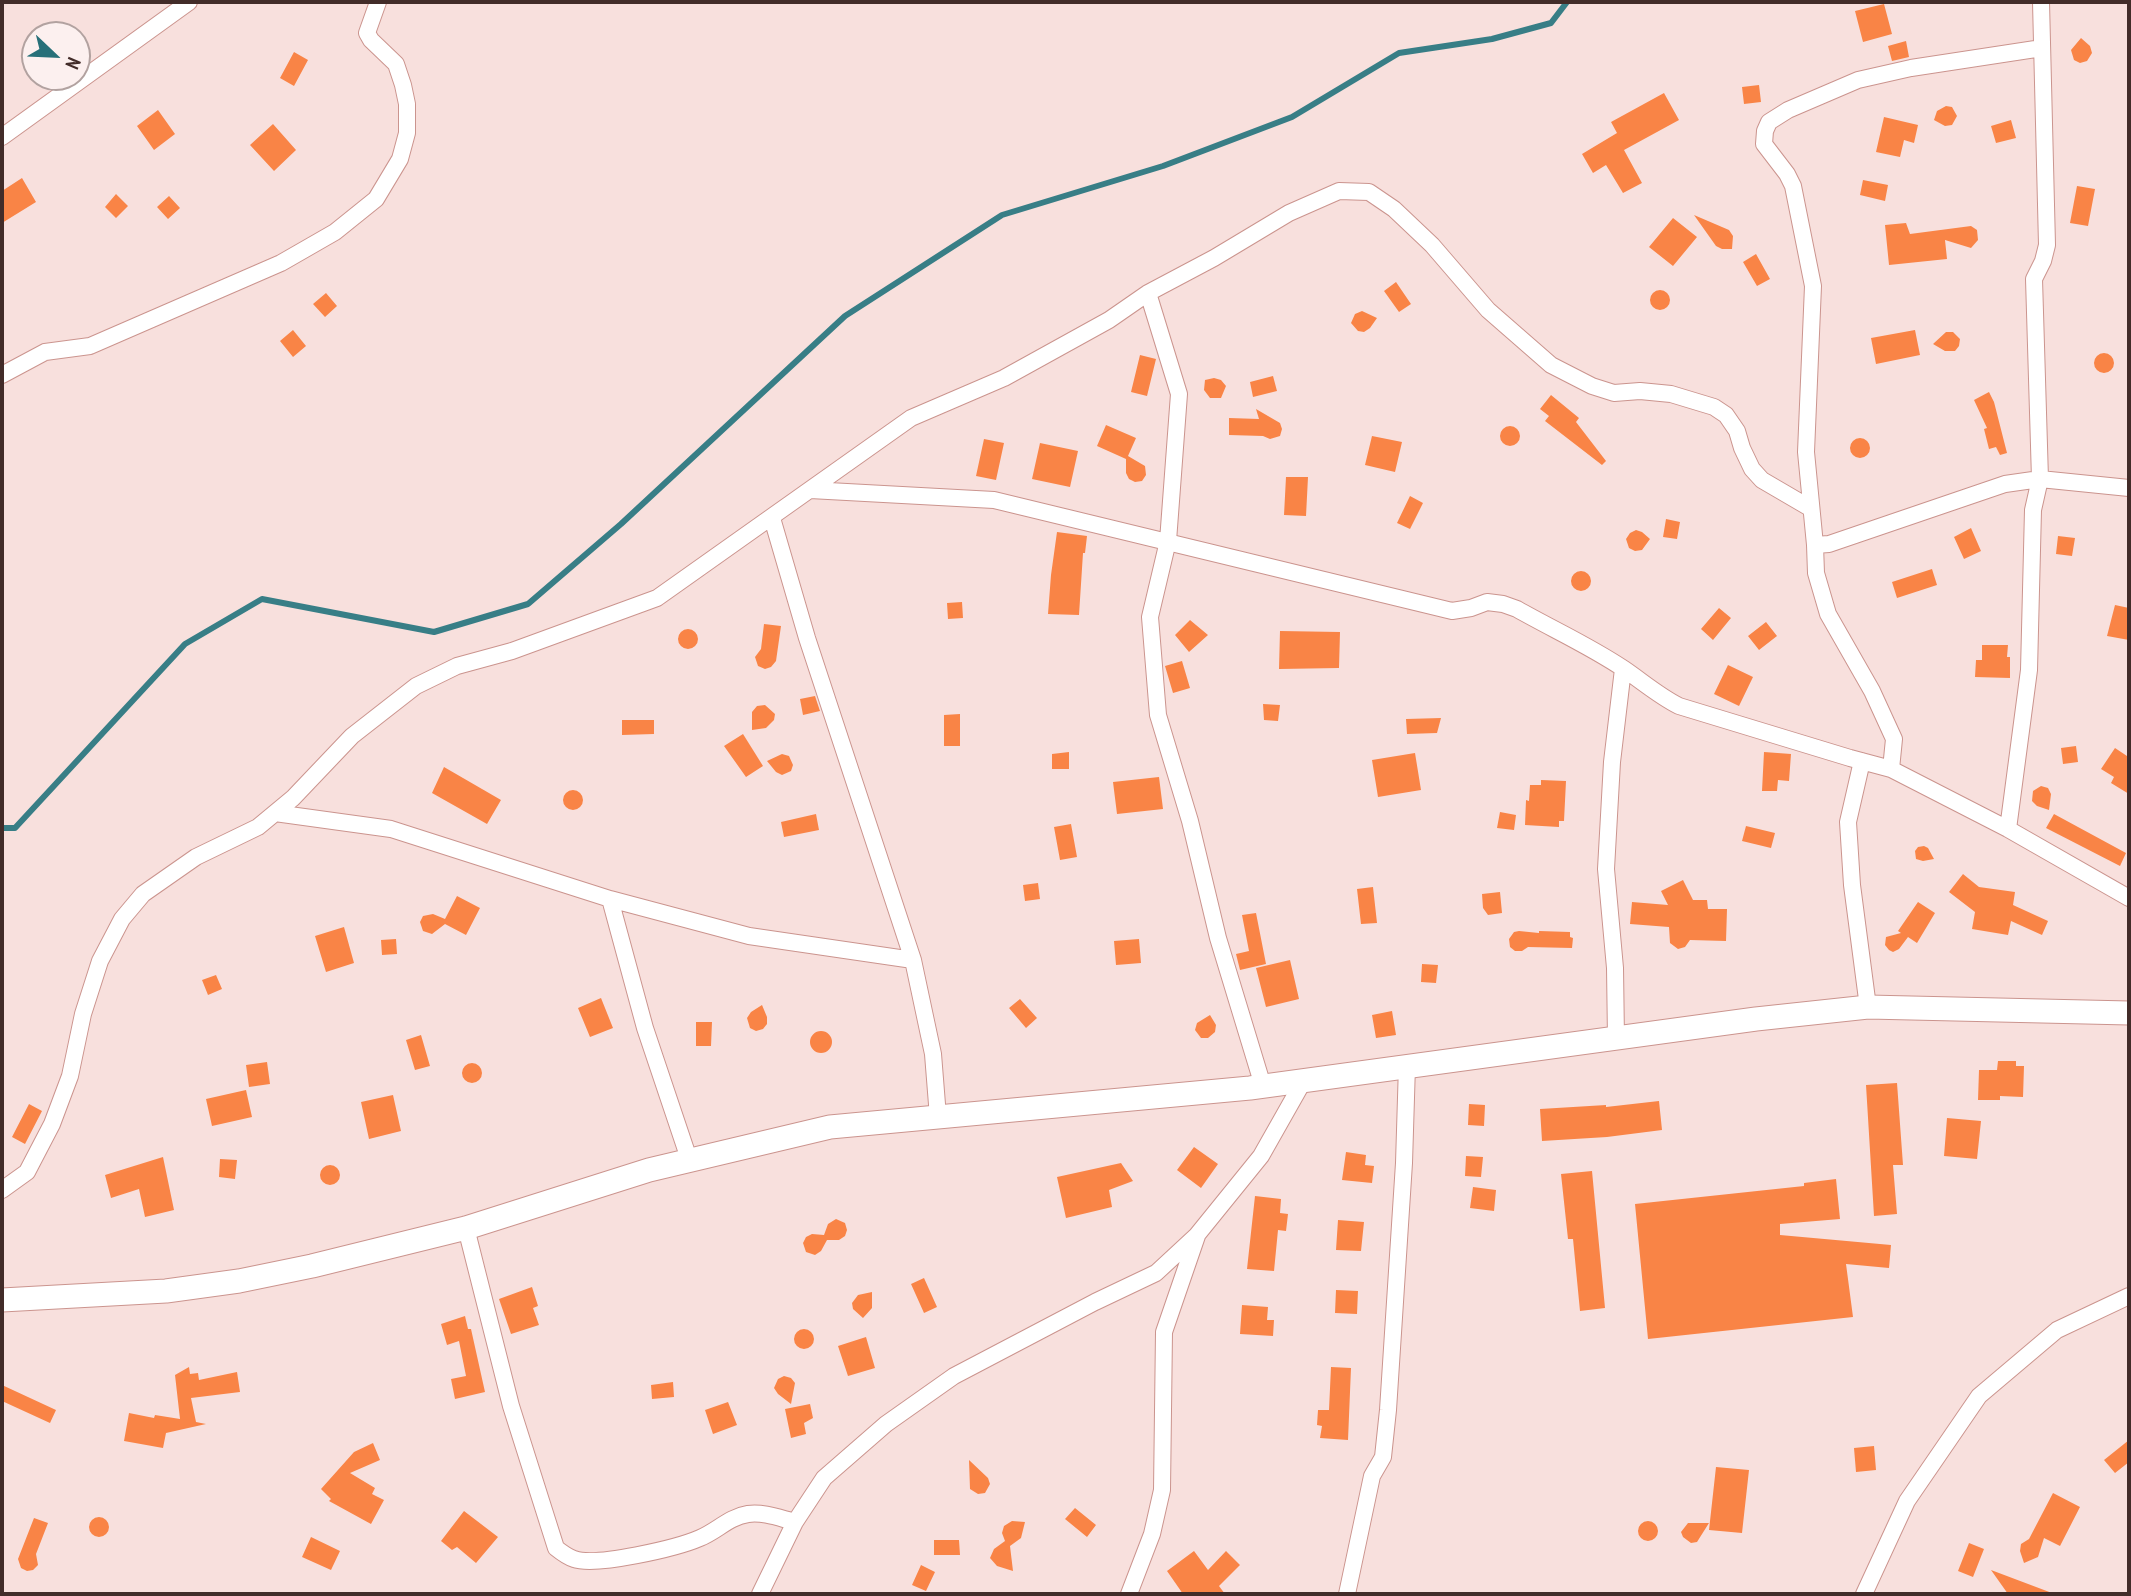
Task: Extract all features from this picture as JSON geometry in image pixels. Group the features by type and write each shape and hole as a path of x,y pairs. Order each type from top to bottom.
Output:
{"street":[{"path":"2,137 189,2"},
{"path":"2,375 45,352 90,346 281,263 335,232 376,199 400,159 407,133 407,104 396,64 367,33 378,2"},
{"path":"2008,829 2029,670 2033,510 2040,479 2034,279 2047,245 2040,2"},
{"path":"1891,769 1894,738 1872,691 1828,614 1816,573 1806,452 1813,286 1793,186 1764,144 1765,131 1769,122 1788,110 1858,80 1910,68 2042,48"},
{"path":"2,1190 27,1172 52,1124 70,1076 83,1014 100,961 122,919 143,894 195,857 258,827 293,798 352,736 416,686 457,666 512,650 657,598 911,418 1004,378 1109,320 1148,293 1214,258 1289,213 1339,191 1368,192 1394,209 1432,245 1488,310 1551,365 1591,386 1614,393 1640,391 1671,394 1714,407 1726,415 1737,431 1741,448 1752,469 1762,480 1810,508"},
{"path":"1148,293 1179,394 1168,541 1150,617 1158,715 1191,821 1218,938 1263,1086"},
{"path":"1815,545 1829,544 2005,484 2040,479 2129,488"},
{"path":"810,490 994,500 1452,611 1487,602 1503,604 1517,609 1623,669 1659,696 1679,706 1891,769 2008,829 2129,898"},
{"path":"772,518 807,638 913,960 933,1054 938,1117"},
{"path":"1616,1039 1615,968 1606,869 1612,762 1623,669"},
{"path":"1862,761 1848,822 1868,1007"},
{"path":"275,813 391,829 610,900 749,936 913,960"},
{"path":"610,900 645,1028 689,1160"},
{"path":"2,1300 166,1291 239,1281 312,1266 466,1228 649,1170 830,1127 1263,1086 1756,1018 1868,1007 2129,1013"},
{"path":"1347,1594 1373,1476 1382,1457 1388,1410 1404,1177 1407,1065"},
{"path":"760,1594 795,1522 824,1478 886,1424 954,1376 1156,1273 1197,1235 1261,1156 1304,1080"},
{"path":"466,1228 511,1406 556,1548 576,1560 607,1559 674,1548 746,1514 765,1513 795,1522"},
{"path":"1129,1594 1152,1534 1162,1490 1164,1332 1197,1235"},
{"path":"1864,1594 1907,1501 1979,1396 2057,1331 2129,1296"}],"building":[{"path":"1884,4 1892,34 1863,42 1855,11"},
{"path":"2081,38 2090,46 2092,53 2087,61 2080,63 2074,60 2071,50"},
{"path":"1906,41 1909,57 1892,61 1888,46"},
{"path":"294,52 308,60 294,86 280,78"},
{"path":"1759,85 1761,102 1744,104 1742,87"},
{"path":"1664,93 1679,120 1624,150 1642,183 1623,193 1606,165 1593,173 1582,154 1617,133 1611,122"},
{"path":"1946,106 1952,107 1957,116 1952,125 1945,126 1934,120 1937,111"},
{"path":"158,110 175,134 154,150 137,126"},
{"path":"1884,117 1918,125 1914,143 1904,140 1900,157 1876,152"},
{"path":"2011,120 2016,138 1996,143 1991,126"},
{"path":"273,124 296,150 274,171 250,145"},
{"path":"22,178 36,202 2,223 2,191"},
{"path":"1863,180 1888,185 1885,201 1860,195"},
{"path":"2077,186 2095,189 2088,226 2070,223"},
{"path":"116,194 128,206 116,218 105,207"},
{"path":"169,196 180,208 168,219 157,207"},
{"path":"1694,215 1729,230 1733,236 1732,249 1716,246"},
{"path":"1673,218 1697,237 1673,266 1649,247"},
{"path":"1906,223 1910,234 1971,226 1977,230 1978,240 1971,248 1945,240 1947,259 1889,265 1885,225"},
{"path":"1756,254 1770,279 1757,286 1743,262"},
{"path":"1396,282 1411,304 1399,312 1384,291"},
{"path":"1656,290 1664,290 1670,300 1664,310 1656,310 1650,304 1650,296"},
{"path":"326,293 337,306 325,317 313,304"},
{"path":"1362,311 1377,318 1364,332 1358,331 1351,323 1355,314"},
{"path":"293,330 306,346 293,357 280,341"},
{"path":"1915,330 1920,355 1876,364 1871,338"},
{"path":"1946,332 1953,332 1960,339 1955,351 1945,351 1933,344"},
{"path":"2104,353 2111,356 2114,363 2111,370 2104,373 2097,370 2094,363 2097,356"},
{"path":"1140,355 1156,359 1147,396 1131,392"},
{"path":"1273,376 1277,391 1253,397 1250,382"},
{"path":"1205,380 1221,380 1226,386 1221,398 1210,398 1204,390"},
{"path":"1989,392 2007,453 2000,455 1996,447 1989,449 1984,429 1987,428 1974,400"},
{"path":"1551,395 1579,418 1576,422 1606,461 1602,465 1545,421 1549,416 1540,409"},
{"path":"1256,409 1280,423 1280,436 1270,439 1263,436 1229,435 1229,418 1259,419"},
{"path":"1106,425 1136,438 1128,456 1145,466 1146,475 1142,481 1129,479 1126,459 1097,446"},
{"path":"1506,426 1514,426 1520,436 1514,446 1506,446 1500,440 1500,432"},
{"path":"1372,436 1402,442 1395,472 1365,465"},
{"path":"1856,438 1864,438 1870,448 1864,458 1856,458 1850,452 1850,444"},
{"path":"984,439 1004,443 996,480 976,476"},
{"path":"1040,443 1078,451 1070,487 1032,479"},
{"path":"1286,477 1308,477 1306,516 1284,515"},
{"path":"1410,496 1423,503 1410,529 1397,523"},
{"path":"1666,519 1680,522 1677,539 1663,537"},
{"path":"1971,528 1981,551 1964,559 1954,537"},
{"path":"1636,530 1650,539 1642,550 1635,551 1629,548 1626,539"},
{"path":"1057,532 1087,536 1083,553 1079,615 1048,614"},
{"path":"2058,536 2075,538 2072,556 2056,554"},
{"path":"1932,569 1937,585 1897,598 1892,582"},
{"path":"1577,571 1585,571 1591,581 1585,591 1577,591 1571,585 1571,577"},
{"path":"962,602 963,618 948,619 947,603"},
{"path":"2115,605 2129,608 2129,640 2107,636"},
{"path":"1719,608 1731,618 1713,640 1701,629"},
{"path":"1190,620 1208,635 1189,652 1175,635"},
{"path":"1766,622 1777,636 1759,650 1748,636"},
{"path":"764,624 781,626 776,661 765,669 758,666 755,657 761,649"},
{"path":"688,629 695,632 698,639 695,646 688,649 681,646 678,639 681,632"},
{"path":"1280,631 1340,632 1339,668 1279,669"},
{"path":"1982,645 2008,645 2010,678 1975,677 1976,660 1982,660"},
{"path":"1182,661 1190,688 1173,693 1165,666"},
{"path":"1728,665 1753,677 1739,706 1714,694"},
{"path":"815,696 820,711 803,715 800,699"},
{"path":"1263,704 1280,705 1278,721 1264,720"},
{"path":"765,705 775,714 774,720 766,728 752,730 752,712 757,706"},
{"path":"960,714 960,746 944,746 944,715"},
{"path":"1441,718 1437,733 1407,734 1406,719"},
{"path":"622,720 654,720 654,734 622,735"},
{"path":"743,734 763,766 746,777 724,746"},
{"path":"2076,746 2078,762 2063,764 2061,748"},
{"path":"2115,748 2127,756 2129,753 2129,794 2111,783 2114,777 2101,769"},
{"path":"1069,752 1069,769 1052,769 1052,754"},
{"path":"1764,752 1791,754 1789,781 1778,780 1777,791 1762,791"},
{"path":"1415,753 1421,790 1378,797 1372,760"},
{"path":"782,754 789,756 793,765 791,771 782,775 767,761"},
{"path":"444,767 501,800 487,824 432,793"},
{"path":"1159,777 1163,809 1117,814 1113,782"},
{"path":"1541,780 1566,781 1564,821 1559,821 1559,827 1525,825 1526,800 1529,801 1530,785 1541,785"},
{"path":"2041,786 2048,788 2051,794 2049,810 2032,801 2033,791"},
{"path":"569,790 577,790 583,800 577,810 569,810 563,804 563,796"},
{"path":"1500,812 1516,815 1514,830 1497,828"},
{"path":"816,814 819,830 784,837 781,822"},
{"path":"2054,814 2126,853 2120,866 2046,828"},
{"path":"1071,824 1077,857 1060,860 1054,827"},
{"path":"1746,826 1775,833 1771,848 1742,841"},
{"path":"1924,846 1934,859 1916,859 1915,851"},
{"path":"1963,874 1979,887 2015,892 2013,905 2048,921 2042,935 2011,921 2008,935 1972,929 1975,912 1949,892"},
{"path":"1683,880 1693,900 1707,900 1708,909 1727,909 1726,941 1690,940 1685,947 1678,949 1670,943 1669,927 1630,924 1632,902 1668,905 1661,891"},
{"path":"1038,883 1040,899 1025,901 1023,885"},
{"path":"1373,887 1377,923 1361,924 1357,889"},
{"path":"1500,892 1502,913 1488,915 1483,908 1482,894"},
{"path":"457,896 480,908 466,935 445,924 432,934 423,931 420,922 423,916 433,914 445,919"},
{"path":"1918,902 1935,913 1917,943 1908,937 1899,949 1893,952 1889,950 1885,945 1886,937 1901,933 1898,931"},
{"path":"1256,913 1266,964 1240,970 1236,954 1249,951 1242,915"},
{"path":"344,927 354,963 326,972 315,936"},
{"path":"1514,932 1570,932 1570,937 1573,938 1572,948 1528,947 1515,951 1510,947 1509,939"},
{"path":"396,939 397,954 382,955 381,940"},
{"path":"1139,939 1141,963 1116,965 1114,941"},
{"path":"1290,960 1299,999 1266,1007 1256,968"},
{"path":"1422,964 1438,965 1436,983 1421,982"},
{"path":"216,975 222,989 208,995 202,980"},
{"path":"601,998 613,1028 590,1037 578,1008"},
{"path":"1020,999 1037,1018 1026,1028 1009,1008"},
{"path":"762,1005 767,1024 756,1031 750,1028 747,1018"},
{"path":"1392,1011 1396,1035 1376,1038 1372,1015"},
{"path":"1210,1015 1216,1025 1215,1032 1208,1038 1201,1038 1195,1030 1197,1023"},
{"path":"696,1022 712,1022 711,1046 696,1046"},
{"path":"821,1031 831,1038 832,1042 825,1052 821,1053 811,1046 810,1042 817,1032"},
{"path":"421,1035 430,1066 415,1070 406,1040"},
{"path":"1998,1061 2016,1061 2016,1066 2024,1066 2023,1097 2000,1096 2000,1100 1978,1100 1979,1070 1997,1070"},
{"path":"267,1062 270,1084 249,1087 246,1065"},
{"path":"468,1063 476,1063 482,1073 476,1083 468,1083 462,1077 462,1069"},
{"path":"1897,1083 1903,1165 1893,1165 1897,1214 1874,1216 1866,1085"},
{"path":"246,1090 252,1117 212,1126 206,1099"},
{"path":"393,1095 401,1131 369,1139 361,1102"},
{"path":"1659,1101 1662,1130 1542,1141 1540,1109 1606,1107"},
{"path":"29,1104 42,1111 25,1144 12,1137"},
{"path":"1469,1104 1485,1105 1484,1126 1468,1125"},
{"path":"1947,1118 1981,1121 1977,1159 1944,1156"},
{"path":"1194,1147 1218,1164 1201,1188 1177,1170"},
{"path":"1346,1152 1366,1155 1365,1165 1374,1166 1372,1183 1342,1180"},
{"path":"1466,1156 1483,1157 1481,1177 1465,1176"},
{"path":"163,1157 174,1210 145,1217 139,1189 111,1198 105,1175"},
{"path":"220,1159 237,1160 235,1179 219,1177"},
{"path":"1121,1163 1133,1181 1109,1190 1112,1207 1066,1218 1057,1177"},
{"path":"326,1165 334,1165 340,1175 334,1185 326,1185 320,1179 320,1171"},
{"path":"1592,1171 1605,1308 1580,1311 1573,1239 1568,1239 1561,1174"},
{"path":"1836,1179 1840,1219 1780,1224 1780,1235 1891,1245 1889,1268 1846,1264 1853,1317 1648,1339 1635,1204 1804,1186 1804,1183"},
{"path":"1473,1187 1496,1190 1494,1211 1470,1208"},
{"path":"1255,1196 1281,1199 1280,1213 1288,1214 1286,1231 1278,1230 1274,1271 1247,1269"},
{"path":"836,1219 845,1223 845,1236 839,1240 827,1240 821,1251 815,1255 806,1252 803,1243 806,1237 812,1234 824,1235 828,1224"},
{"path":"1338,1220 1364,1222 1361,1251 1336,1250"},
{"path":"924,1278 937,1307 924,1313 911,1284"},
{"path":"532,1287 538,1306 533,1308 539,1325 511,1334 499,1299"},
{"path":"1336,1290 1358,1291 1357,1314 1335,1313"},
{"path":"872,1292 872,1308 863,1318 853,1309 852,1303 858,1295"},
{"path":"1242,1305 1268,1307 1267,1320 1274,1320 1273,1336 1240,1334"},
{"path":"465,1316 468,1329 471,1329 485,1392 455,1399 451,1379 466,1376 459,1341 447,1345 441,1324"},
{"path":"800,1329 808,1329 814,1339 808,1349 800,1349 794,1343 794,1335"},
{"path":"866,1337 875,1368 848,1376 838,1346"},
{"path":"189,1367 190,1374 198,1373 199,1380 237,1372 240,1392 191,1398 196,1422 206,1424 166,1433 163,1448 124,1441 129,1413 180,1419 175,1375"},
{"path":"1331,1367 1351,1368 1348,1440 1320,1438 1322,1426 1317,1425 1318,1410 1329,1410"},
{"path":"784,1376 795,1383 791,1404 774,1388 778,1379"},
{"path":"673,1382 674,1397 652,1399 651,1385"},
{"path":"2,1385 56,1410 50,1423 2,1401"},
{"path":"728,1402 737,1425 713,1434 705,1410"},
{"path":"810,1404 813,1418 804,1423 806,1434 791,1438 785,1409"},
{"path":"2129,1440 2129,1462 2115,1473 2104,1460"},
{"path":"373,1443 380,1460 350,1473 375,1488 372,1494 384,1500 371,1524 329,1501 331,1499 321,1489 354,1452"},
{"path":"1874,1446 1876,1470 1856,1472 1854,1448"},
{"path":"969,1460 988,1478 990,1484 985,1493 978,1494 970,1489"},
{"path":"1716,1467 1749,1470 1742,1533 1709,1530"},
{"path":"2053,1493 2080,1507 2060,1546 2044,1538 2038,1557 2024,1563 2021,1544 2029,1539"},
{"path":"1075,1508 1096,1525 1087,1537 1065,1519"},
{"path":"464,1511 498,1537 476,1563 457,1547 452,1550 441,1541"},
{"path":"95,1517 103,1517 109,1527 103,1537 95,1537 89,1531 89,1523"},
{"path":"34,1518 48,1523 36,1554 38,1565 27,1571 21,1568 18,1559"},
{"path":"1012,1521 1025,1522 1021,1538 1010,1546 1013,1571 997,1566 990,1558 994,1549 1005,1541 1002,1533 1004,1526"},
{"path":"1644,1521 1652,1521 1658,1531 1652,1541 1644,1541 1638,1535 1638,1527"},
{"path":"1688,1523 1709,1523 1697,1542 1691,1543 1683,1537 1681,1532"},
{"path":"311,1537 340,1551 331,1570 302,1557"},
{"path":"934,1540 959,1540 960,1555 934,1555"},
{"path":"1969,1543 1984,1549 1973,1577 1958,1571"},
{"path":"1194,1551 1208,1570 1226,1551 1240,1565 1219,1586 1225,1594 1183,1594 1167,1571"},
{"path":"921,1565 935,1572 926,1591 912,1585"},
{"path":"1991,1570 2052,1593 2008,1594"}],"waterway":[{"path":"2,828 15,828 185,644 262,599 434,632 528,604 621,524 845,316 1002,215 1163,166 1292,117 1399,53 1492,39 1551,23 1567,2"}]}
